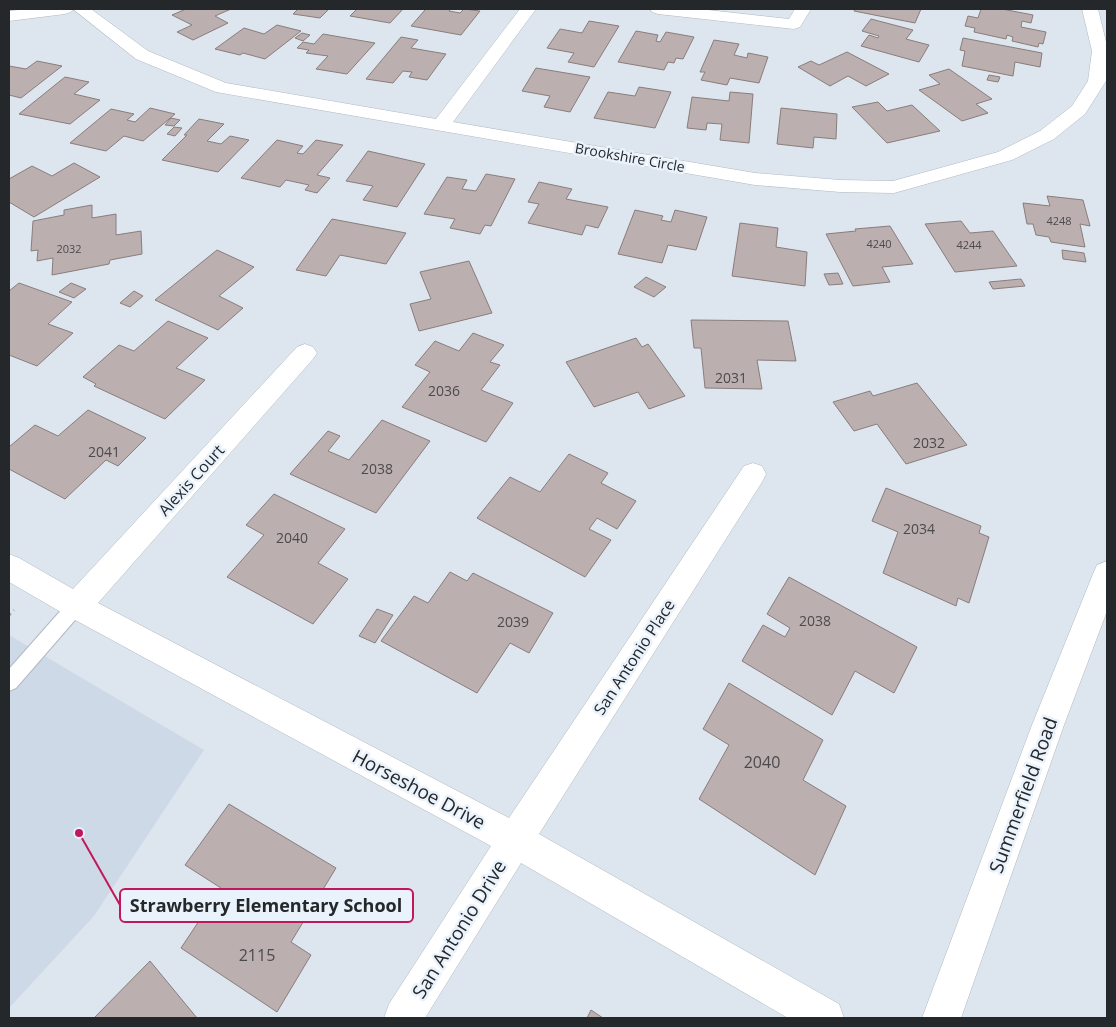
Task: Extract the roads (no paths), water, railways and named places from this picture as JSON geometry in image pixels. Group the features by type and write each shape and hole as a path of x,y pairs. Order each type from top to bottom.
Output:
{"street":[{"path":"9,16 65,9"},
{"name":"Brookshire Circle","path":"81,9 142,55 222,88 755,178 840,186 894,187 1004,156 1047,135 1079,110 1097,81 1100,51 1090,9"},
{"path":"441,125 528,9"},
{"path":"658,9 794,24 803,9"},
{"name":"Alexis Court","path":"76,606 305,353"},
{"name":"San Antonio Place","path":"515,840 753,474"},
{"name":"Horseshoe Drive","path":"9,567 76,606 515,840 825,1018"},
{"name":"Summerfield Road","path":"941,1018 1048,725 1107,574"},
{"name":"San Antonio Drive","path":"402,1018 515,840"}],"lane":[{"path":"9,682 41,648 76,606"}],"place":[{"name":"Strawberry Elementary School","path":"79,833"}]}
